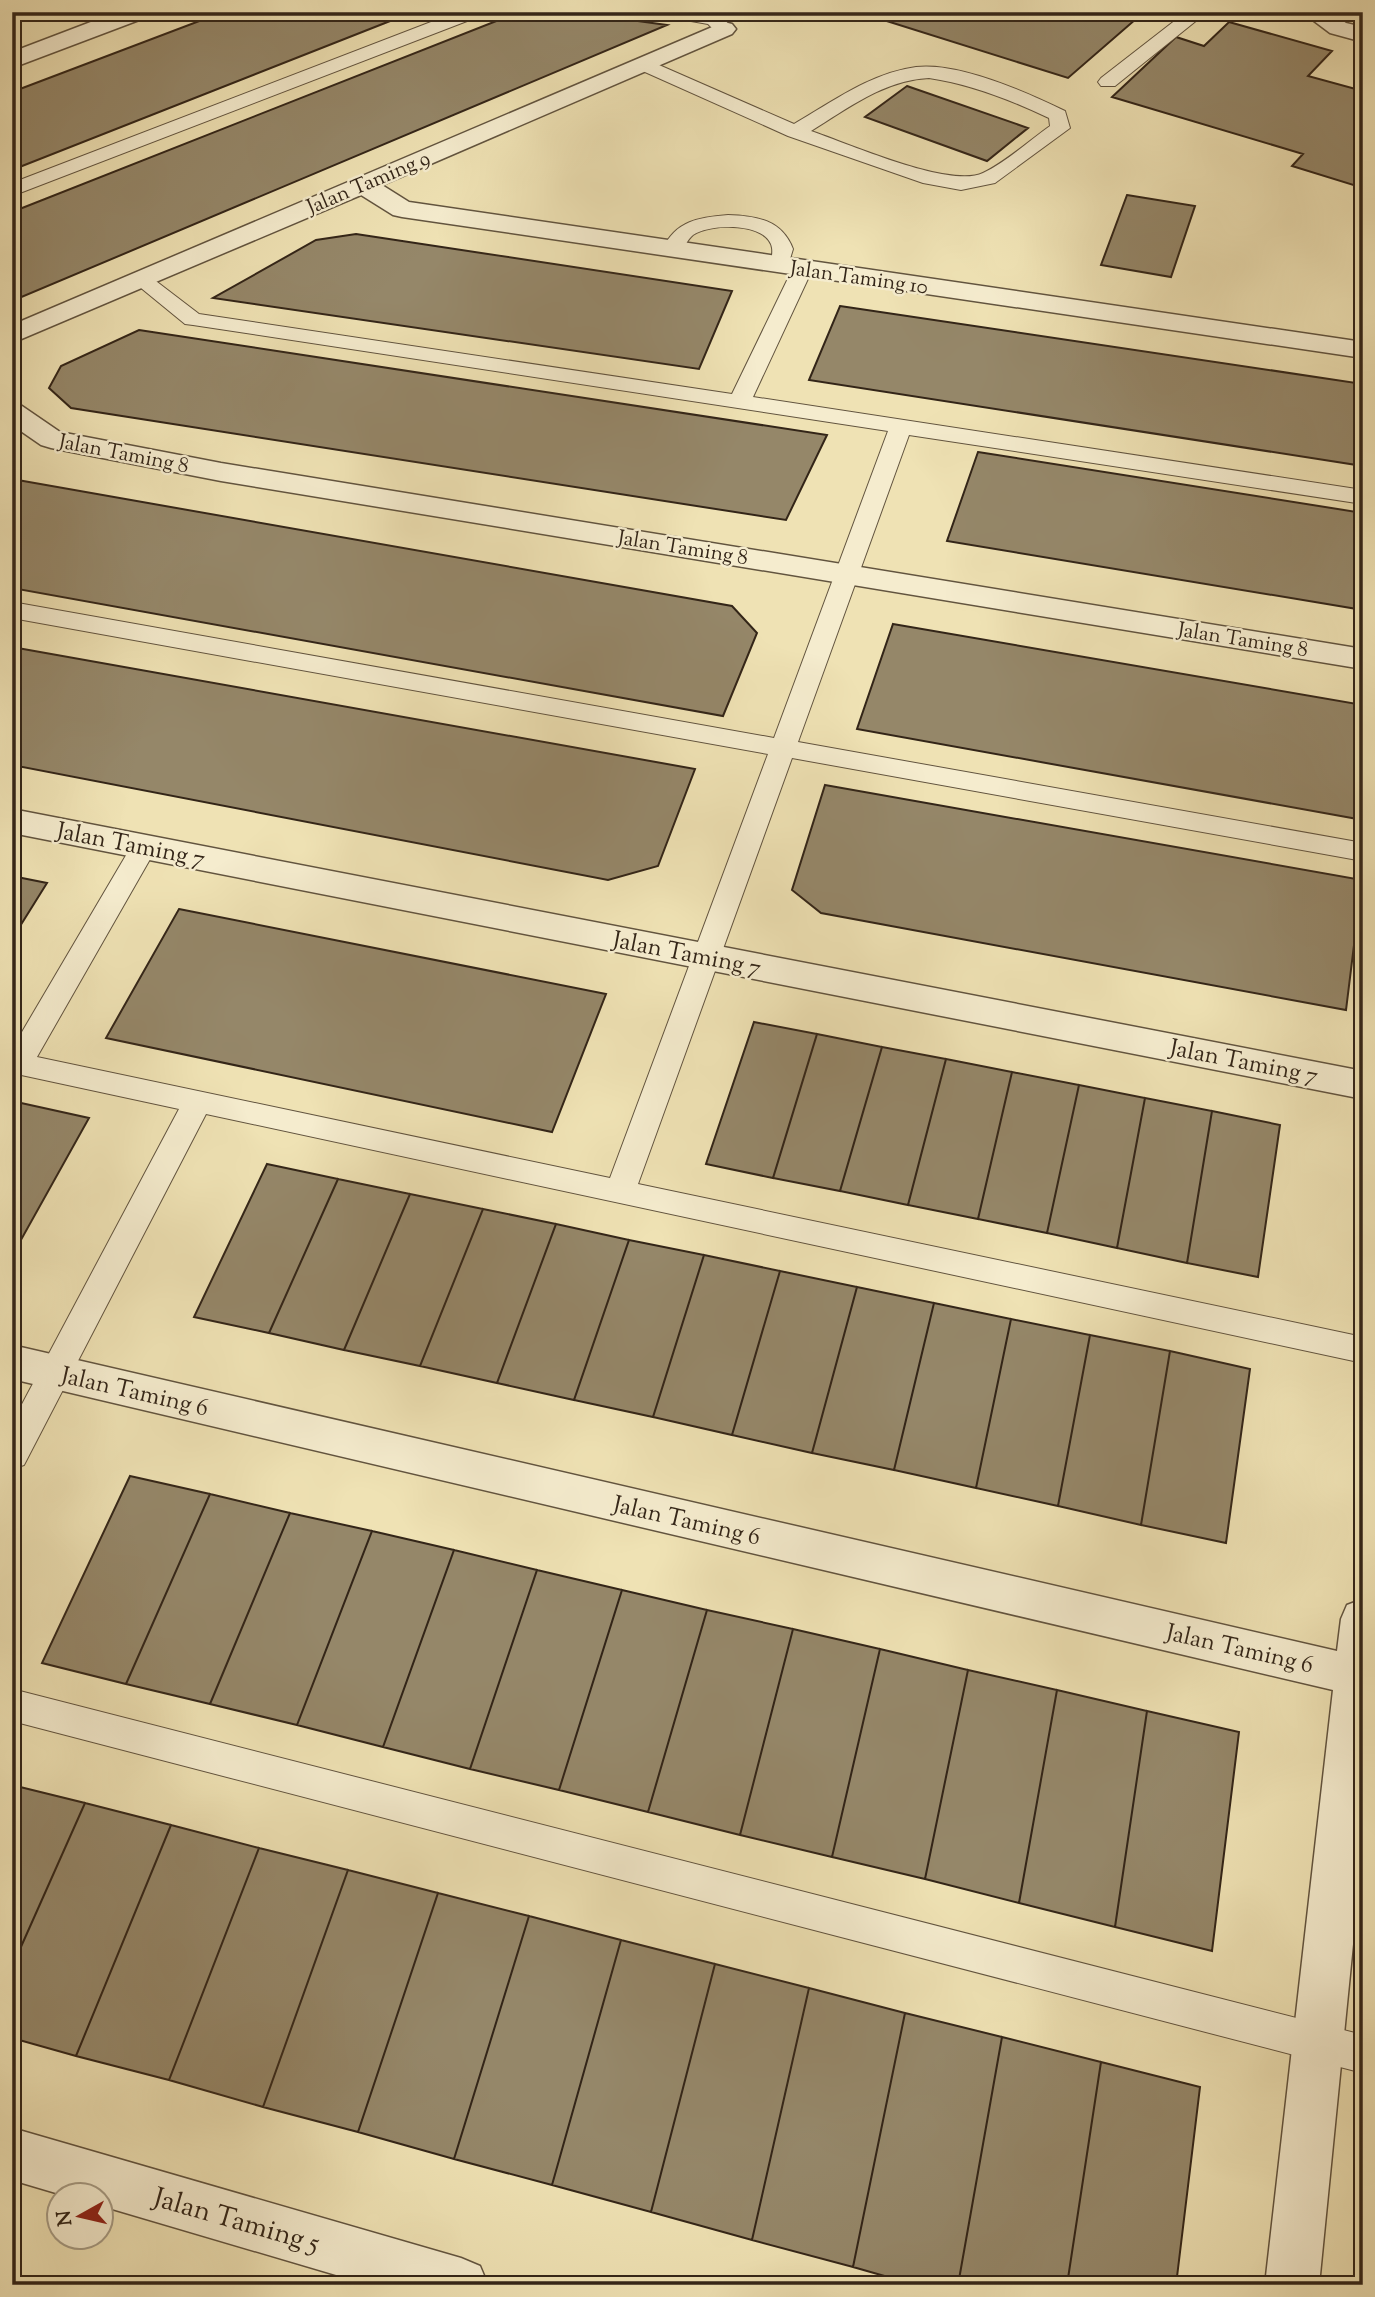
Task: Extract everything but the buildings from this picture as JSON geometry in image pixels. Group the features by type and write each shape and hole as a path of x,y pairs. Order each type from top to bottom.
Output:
{"street":[{"path":"12,61 139,12"},
{"path":"1314,12 1338,27 1363,34"},
{"name":"Jalan Taming 9","path":"12,335 724,29"},
{"name":"Jalan Taming 10","path":"363,185 402,209 1363,350"},
{"name":"Jalan Taming 8","path":"12,412 51,439 221,472 1363,659"},
{"name":"Jalan Taming 7","path":"12,821 1363,1085"},
{"name":"Jalan Taming 6","path":"12,1363 1360,1676"},
{"path":"1292,2285 1340,2048 1363,1619"},
{"name":"Jalan Taming 5","path":"12,2154 461,2285"}],"lane":[{"path":"12,190 474,12"},
{"path":"669,12 714,20 724,29"},
{"path":"1108,82 1198,12"},
{"path":"643,64 794,132 930,179 961,184 988,179 1060,128 1058,115 1038,105 946,75 918,72 891,79 794,132"},
{"path":"673,248 679,236 707,223 756,223 769,230 780,242 792,267 739,402"},
{"path":"141,279 193,319 1363,498"},
{"path":"620,1191 901,427"},
{"path":"12,610 1363,852"},
{"path":"144,847 15,1063 1363,1350"},
{"path":"12,1455 198,1101"},
{"path":"12,1705 1340,2048"}]}
